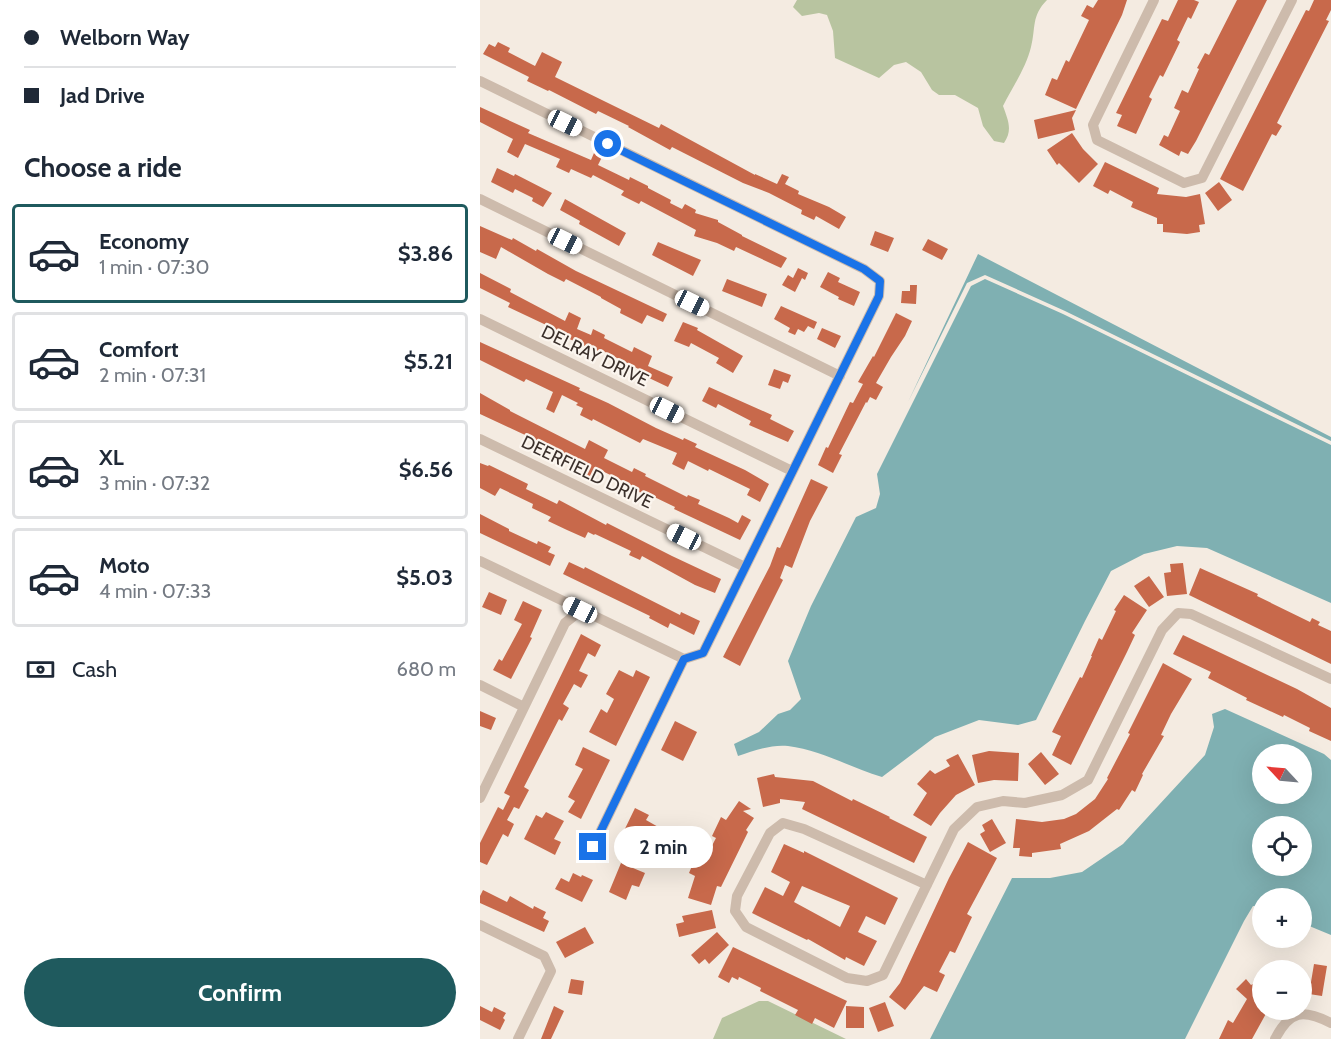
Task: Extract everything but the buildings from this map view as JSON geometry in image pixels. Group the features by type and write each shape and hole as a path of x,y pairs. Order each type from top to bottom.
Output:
{"street":[{"path":"1154,0 1093,125 1097,140 1184,183 1202,178 1292,0"},
{"path":"480,81 864,269 880,281 879,296 703,653 684,659 480,561"},
{"path":"480,199 840,376"},
{"name":"DELRAY DRIVE","path":"480,319 792,471"},
{"name":"DEERFIELD DRIVE","path":"480,439 745,567"},
{"path":"480,798 565,623 580,610"},
{"path":"927,885 804,830 783,823 770,833 737,896 735,911 747,927 847,978 867,981 883,975 927,885 954,829 977,807 1003,801 1025,803 1062,795 1088,780 1162,630 1178,613 1191,614 1331,679"},
{"path":"593,847 684,659"},
{"path":"480,685 524,707"},
{"path":"480,925 544,956 551,971 518,1039"},
{"path":"1275,1039 1281,1027 1291,1017 1304,1013 1316,1015 1331,1023"}],"green space":[{"path":"797,0 1047,0 1036,17 1026,63 1003,106 1009,129 1004,143 994,141 983,126 978,108 955,95 939,95 932,90 921,72 906,62 894,65 879,78 835,58 833,31 827,15 819,13 802,16 793,7"},
{"path":"759,1001 768,1001 846,1039 713,1039 722,1018"}],"water":[{"path":"978,254 1331,437 1331,441 1065,311 985,275 967,283 908,402"},
{"path":"985,279 1063,314 1331,445 1331,603 1207,548 1177,546 1144,554 1111,571 1036,720 1018,725 979,720 935,737 882,777 812,751 788,746 769,747 738,756 734,744 759,732 778,714 790,710 801,699 788,661 811,606 856,517 876,508 880,494 877,474 971,286"},
{"path":"1225,709 1302,744 1252,744 1252,804 1312,804 1312,749 1331,760 1331,935 1312,927 1312,888 1252,888 1252,908 1185,1039 930,1039 1012,878 1050,878 1082,872 1123,844 1205,755 1214,727 1212,714"}],"route":[{"path":"593,847 684,659 703,653 879,296 880,281 864,269 608,144"}]}
